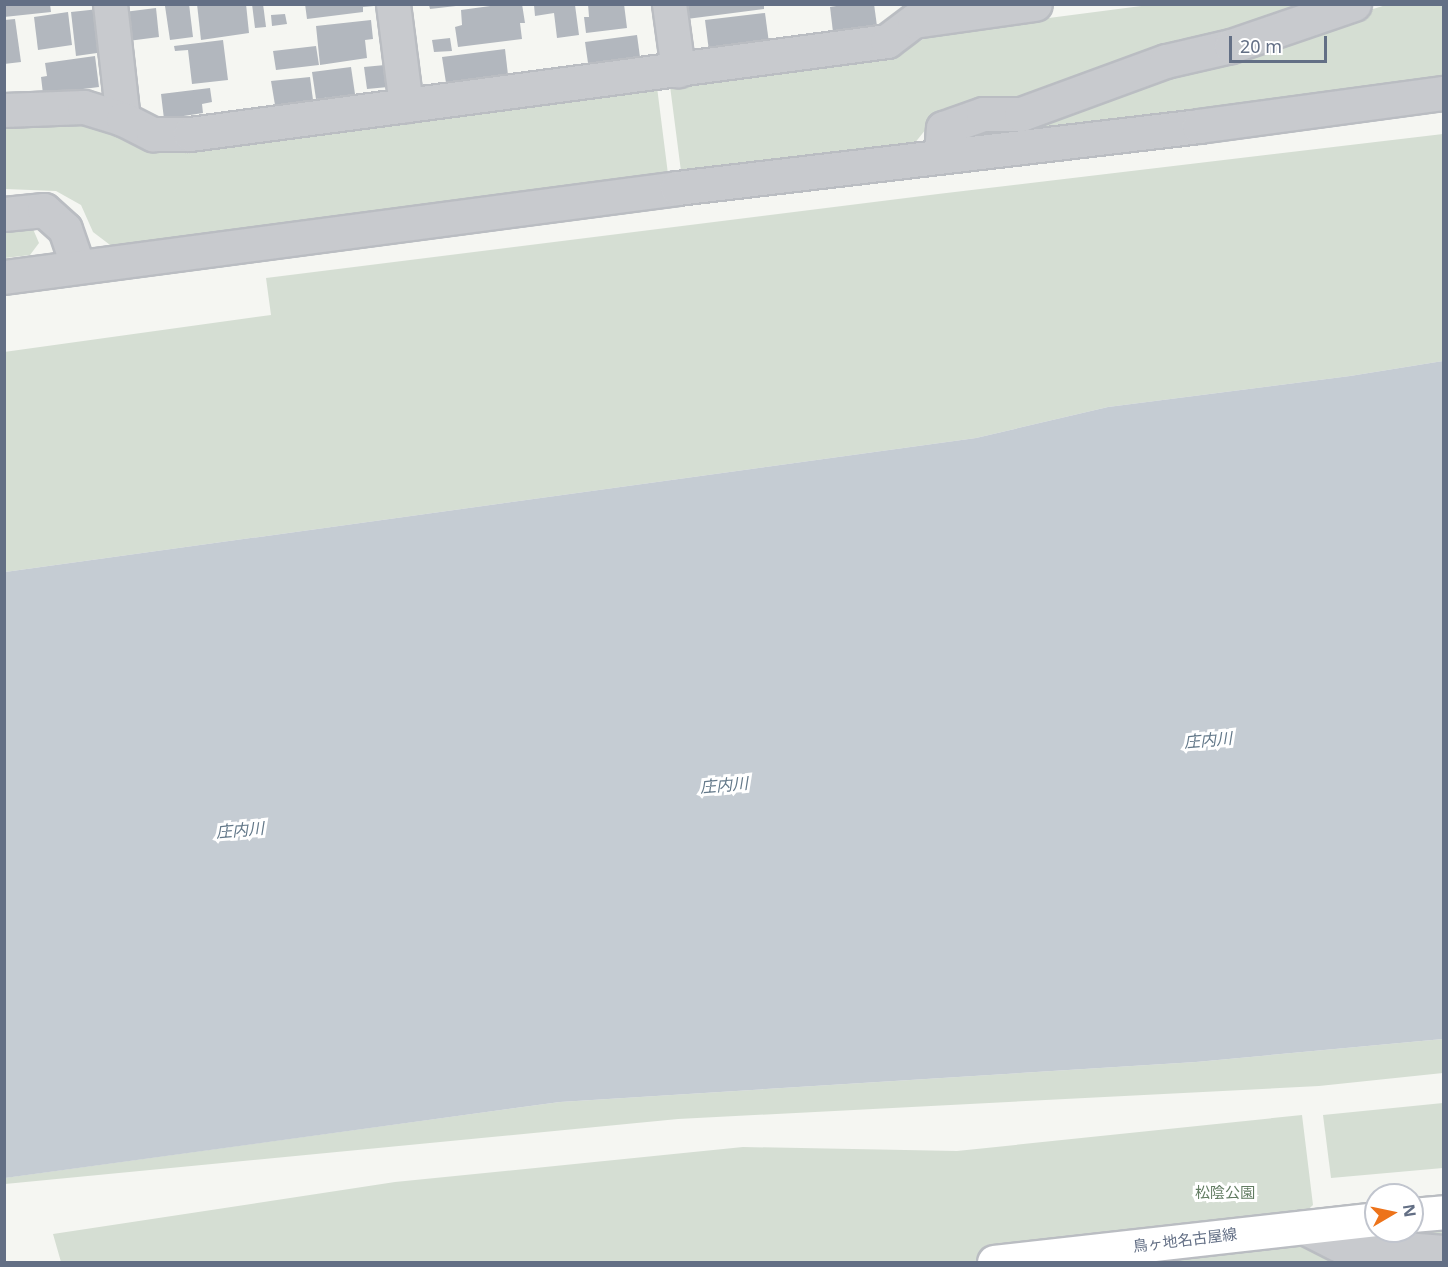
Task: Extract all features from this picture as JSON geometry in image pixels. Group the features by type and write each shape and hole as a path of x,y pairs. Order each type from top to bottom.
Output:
{"main road":[{"path":"1424,1214 1443,1212"},
{"name":"鳥ヶ地名古屋線","path":"994,1263 1364,1220"}],"street":[{"path":"110,4 123,119"},
{"path":"393,4 406,105"},
{"path":"669,4 678,70"},
{"path":"4,110 84,107 123,119 153,134 190,134 887,41 914,21 962,9 1035,4"},
{"path":"941,155 943,128 983,114 1022,114 1166,61 1231,46 1354,4"},
{"path":"4,277 941,155 1199,126 1443,93"},
{"path":"4,214 44,210 65,229 78,266"},
{"path":"1304,1227 1338,1245 1443,1252"}],"green space":[{"path":"1149,5 1324,5 1230,36 1179,39 1159,54 1019,103 984,102 942,109 910,149 682,179 670,86 894,56 934,33"},
{"path":"1386,5 1443,5 1443,78 991,138 988,132 1169,70 1212,70 1240,50"},
{"path":"657,87 669,182 118,251 93,232 81,205 56,191 5,189 5,121 84,116 137,138"},
{"path":"1443,134 1443,361 1350,376 1108,407 976,438 5,572 4,352 271,315 266,278"},
{"path":"23,226 33,229 39,243 30,255 5,258 4,229"},
{"path":"1443,1039 1443,1073 1319,1086 678,1119 5,1184 4,1178 560,1102 1196,1062"},
{"path":"1443,1103 1443,1168 1331,1178 1323,1115"},
{"name":"松陰公園","path":"1302,1115 1313,1205 1280,1236 1321,1254 1339,1257 1340,1262 61,1262 53,1234 395,1182 743,1147 957,1151"},
{"path":"1443,1228 1443,1244 1424,1243 1424,1230"},
{"path":"1364,1235 1364,1238 1343,1237"}],"water":[{"name":"庄内川","path":"1443,361 1443,1039 1196,1062 560,1102 5,1178 5,572 976,438 1108,407 1350,376"}],"building":[{"path":"4,4 50,4 51,12 4,17"},
{"path":"189,4 193,37 170,40 165,6"},
{"path":"197,4 246,4 249,33 201,40"},
{"path":"252,4 263,4 266,27 255,28"},
{"path":"305,4 374,4 374,6 363,7 363,12 307,19"},
{"path":"522,4 525,23 520,23 522,39 458,47 455,27 462,25 461,10"},
{"path":"588,4 624,4 627,28 586,33 584,17 589,17"},
{"path":"677,4 764,4 764,9 679,20"},
{"path":"874,4 877,26 833,32 830,7"},
{"path":"429,5 456,5 456,6 430,9"},
{"path":"534,5 575,5 579,35 557,38 554,13 535,16"},
{"path":"156,8 159,37 128,41 124,12"},
{"path":"99,9 104,52 76,56 71,12"},
{"path":"68,12 72,45 38,50 34,17"},
{"path":"765,13 769,43 709,51 705,20"},
{"path":"285,14 287,24 272,26 271,15"},
{"path":"15,19 21,62 4,64 4,20"},
{"path":"371,20 373,39 365,40 367,58 320,65 316,26"},
{"path":"637,35 640,57 588,63 585,42"},
{"path":"450,38 452,51 434,52 432,40"},
{"path":"223,40 228,80 192,84 188,50 175,51 174,46"},
{"path":"316,46 319,65 276,70 273,51"},
{"path":"505,49 508,75 446,83 442,57"},
{"path":"95,56 99,87 43,94 41,77 47,76 45,63"},
{"path":"385,65 388,87 367,89 364,67"},
{"path":"351,67 355,94 316,99 312,72"},
{"path":"310,77 313,100 275,105 271,81"},
{"path":"210,88 212,102 202,104 203,113 164,119 161,94"}]}
